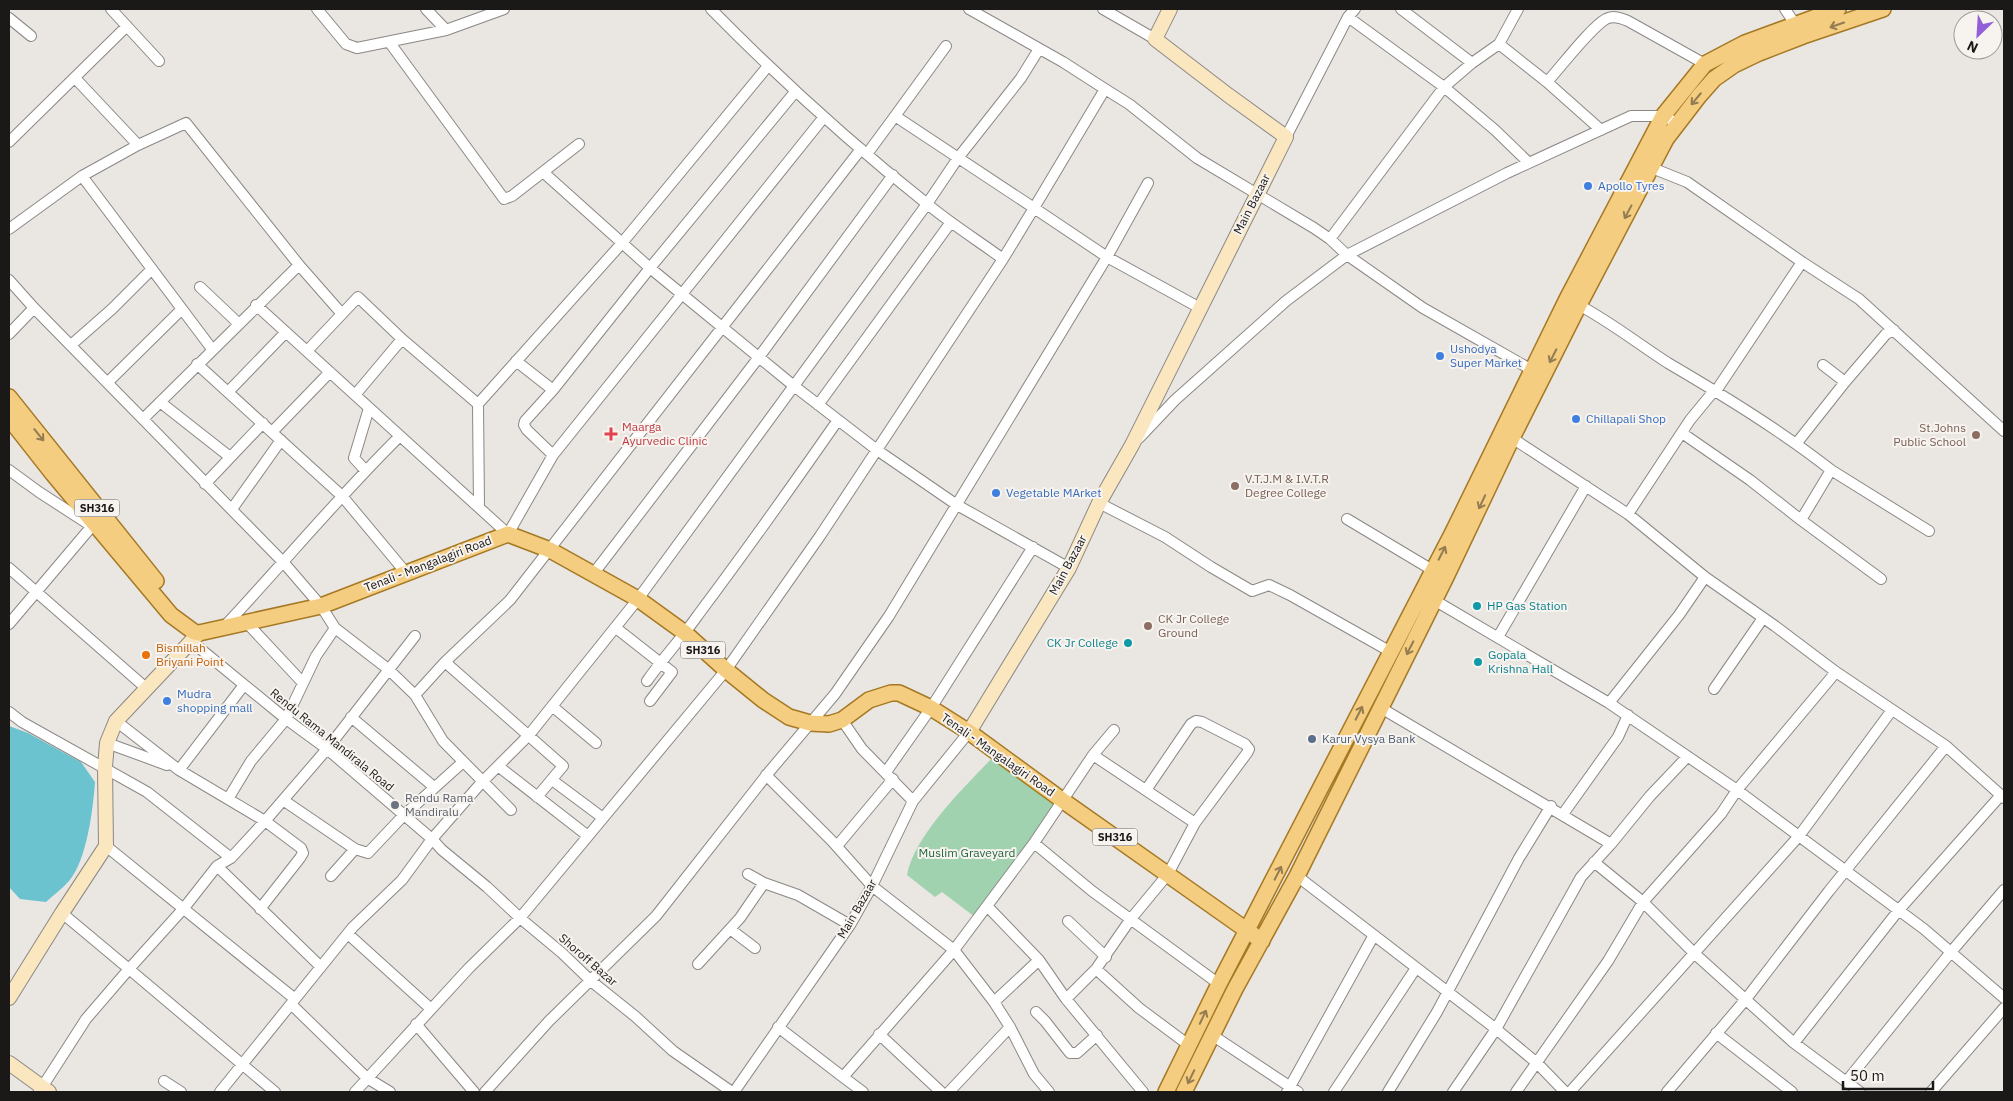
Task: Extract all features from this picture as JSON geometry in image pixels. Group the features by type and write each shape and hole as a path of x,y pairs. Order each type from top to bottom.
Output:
{"main road":[{"path":"1166,1092 1219,984 1391,652 1440,574 1512,438 1573,302 1662,116 1705,64 1744,42 1838,9"},
{"path":"1184,1092 1212,1035 1297,876 1434,600 1440,574 1532,370 1677,123 1714,79 1734,66 1759,53 1803,36 1884,9"},
{"name":"SH316","path":"9,397 177,608 181,622"},
{"name":"SH316","path":"9,418 97,530 170,615 194,632 195,638"},
{"name":"Tenali - Mangalagiri Road","path":"195,638 222,628 320,606 508,534 550,550 638,599 685,633 763,700 789,717 810,723 829,724 842,720 869,700 891,693 899,693 931,708 970,732 1062,800 1262,940"}],"street":[{"path":"111,9 159,62"},
{"path":"317,9 346,44 352,47 390,43 446,30 480,13 504,9"},
{"path":"426,9 446,30"},
{"path":"711,9 795,92 824,117 927,204 1003,259"},
{"path":"969,9 1129,104 1197,158 1330,239 1347,255 1423,308 1532,370"},
{"path":"1103,9 1155,39 1286,137"},
{"path":"1155,39 1170,9"},
{"name":"Main Bazaar","path":"733,1092 850,925 872,886 913,801 970,732 1069,568 1099,503 1132,446 1286,137 1348,17 1355,9"},
{"path":"1401,9 1472,63"},
{"path":"1330,239 1444,87 1472,63 1499,44 1518,9"},
{"path":"1785,9 1795,24"},
{"path":"1348,17 1444,87 1495,130 1529,163"},
{"path":"1547,82 1596,27 1606,19 1618,17 1705,64"},
{"path":"9,18 31,36"},
{"path":"9,142 127,26"},
{"path":"390,43 504,199 512,196 579,144"},
{"path":"1499,44 1547,82 1601,130"},
{"path":"414,695 445,662 510,600 721,326 864,151 895,116 946,46"},
{"path":"220,1092 348,934 366,913 402,880 432,840 482,782 529,735 616,628 927,204 958,158 1021,78 1039,49"},
{"path":"479,507 478,404 622,243 768,66"},
{"path":"75,78 138,145"},
{"path":"355,1092 469,968 520,918 726,670 820,536 1003,259 1106,89"},
{"path":"553,455 524,425 525,421 553,390 650,268 795,92"},
{"path":"895,116 1107,257 1200,308"},
{"path":"1132,446 1174,400 1278,307 1347,255 1529,163 1631,116 1662,116 1677,123"},
{"path":"256,305 508,534 553,455 824,117"},
{"path":"9,229 82,176 138,145 186,123 299,265 342,314"},
{"path":"1652,168 1687,182 1859,299 2004,431"},
{"path":"543,172 650,268 794,386 877,450 957,505 1069,568"},
{"path":"594,573 759,357 893,175"},
{"path":"82,176 212,349"},
{"path":"485,1092 549,1022 656,916 766,775 835,694 889,616 957,505 1107,257 1148,183"},
{"path":"818,405 952,222"},
{"path":"1628,514 1682,433 1713,392 1716,391 1802,262"},
{"path":"143,419 256,305 299,265"},
{"path":"71,345 112,309 152,269"},
{"path":"9,280 205,484 284,563 320,606 335,628 388,669 414,695 443,741 511,810"},
{"path":"200,287 238,323"},
{"path":"307,351 358,298 402,340 478,404"},
{"path":"1573,302 1626,333 1796,444 1831,470 1930,531"},
{"path":"9,334 34,308"},
{"path":"108,382 182,309"},
{"path":"1796,444 1886,334 1894,330"},
{"path":"228,392 286,332"},
{"path":"355,395 402,340"},
{"path":"516,362 553,390"},
{"path":"197,364 342,496 407,574"},
{"path":"1824,365 1845,382"},
{"path":"272,432 330,372"},
{"path":"160,402 230,458"},
{"path":"366,470 354,458 369,408"},
{"path":"647,681 772,515 838,420"},
{"path":"205,484 262,423"},
{"path":"1682,433 1750,480 1881,579"},
{"path":"222,628 284,563 366,470 400,436"},
{"path":"1512,438 1628,514 1705,577 1836,672 1946,746 2003,796 1898,911 1794,1043"},
{"path":"232,509 281,440"},
{"path":"9,470 97,530 36,591 9,624"},
{"path":"1801,520 1831,470"},
{"path":"1498,637 1586,486"},
{"path":"1099,503 1165,536 1211,567 1252,591 1269,585 1391,652"},
{"path":"1347,519 1440,574"},
{"path":"836,846 889,775 1033,547"},
{"path":"9,568 146,688"},
{"path":"1609,703 1679,615 1705,577"},
{"path":"1434,600 1609,703 1737,790 1951,952 2004,998"},
{"path":"1714,689 1763,618"},
{"path":"246,622 302,683"},
{"path":"228,799 252,761 286,720 316,656 335,628"},
{"path":"616,628 672,672 650,701"},
{"path":"9,1063 43,1091 86,1020 184,908 216,866 232,858 327,749 415,636"},
{"path":"9,996 106,846 105,767 107,743 116,721 195,638"},
{"name":"Rendu Rama Mandirala Road","path":"195,638 244,685 286,720 327,749 432,840"},
{"path":"445,662 563,766 537,797"},
{"path":"1516,1092 1608,960 1644,902 1721,814 1737,790 1836,672"},
{"path":"179,770 244,685"},
{"path":"552,706 596,743"},
{"path":"1381,708 1457,754 1550,806 1611,844"},
{"path":"1570,1092 1799,836 1892,710"},
{"path":"9,712 22,722 147,792 232,858"},
{"path":"1563,814 1618,737 1628,715"},
{"path":"351,717 434,787"},
{"path":"842,720 862,749 913,801"},
{"path":"116,721 179,770 265,821 301,848 303,853 260,909"},
{"path":"1066,998 1106,957 1130,920 1168,874 1195,823 1249,749 1245,744 1202,722 1196,721 1191,724 1146,790"},
{"path":"843,1077 954,950 1034,843 1093,755 1114,730"},
{"path":"107,743 179,770"},
{"path":"1667,1092 1746,999 1845,871 1946,746"},
{"path":"1093,755 1195,823"},
{"path":"1453,1092 1496,1029 1581,877 1650,796 1687,757"},
{"path":"283,800 355,850 368,853 434,787 463,762"},
{"path":"498,766 588,836"},
{"path":"766,775 836,846 872,886 954,950 994,1002 1010,1027 1034,1074 1049,1092"},
{"path":"552,780 603,818"},
{"path":"1388,1092 1447,993 1519,858 1550,806"},
{"name":"Shoroff Bazar","path":"432,840 488,886 520,918 673,1051 733,1092"},
{"path":"1034,843 1130,920 1219,984"},
{"path":"106,846 184,908 293,1001 366,1078 390,1092"},
{"path":"331,876 355,850"},
{"path":"1594,862 1644,902 1695,954 1794,1043 1860,1092"},
{"path":"216,866 321,967"},
{"path":"748,874 764,883 798,895 850,925"},
{"path":"1297,876 1496,1029 1537,1063 1565,1092"},
{"path":"698,964 730,929 764,883"},
{"path":"1846,1082 1951,952 2004,890"},
{"path":"987,906 1039,960 1066,998 1143,1092"},
{"path":"62,913 275,1092"},
{"path":"1068,921 1106,957"},
{"path":"730,929 755,948"},
{"path":"348,934 431,1009"},
{"path":"1212,1035 1292,1090 1374,935"},
{"path":"994,1002 1039,960"},
{"path":"1334,1092 1416,968"},
{"path":"1096,969 1139,1008 1190,1046"},
{"path":"1931,1092 2004,1008"},
{"path":"1036,1012 1070,1053 1077,1053 1097,1036"},
{"path":"416,1024 474,1092"},
{"path":"778,1027 863,1092"},
{"path":"949,1092 1010,1027"},
{"path":"1716,1033 1792,1092"},
{"path":"880,1034 941,1092"},
{"path":"164,1081 181,1092"}],"green space":[{"name":"Muslim Graveyard","path":"992,758 1057,805 975,917 942,892 935,897 907,875 912,859 930,828 955,797"}],"water":[{"path":"9,726 28,733 81,762 95,782 91,820 85,848 69,881 46,902 20,899 9,887"}],"place":[{"name":"Apollo Tyres","path":"1588,186"},
{"name":"Ushodya Super Market","path":"1440,356"},
{"name":"Chillapali Shop","path":"1576,419"},
{"name":"Maarga Ayurvedic Clinic","path":"611,434"},
{"name":"St.Johns Public School","path":"1976,435"},
{"name":"V.T.J.M & I.V.T.R Degree College","path":"1235,486"},
{"name":"Vegetable MArket","path":"996,493"},
{"name":"HP Gas Station","path":"1477,606"},
{"name":"CK Jr College Ground","path":"1148,626"},
{"name":"CK Jr College","path":"1128,643"},
{"name":"Bismillah Briyani Point","path":"146,655"},
{"name":"Gopala Krishna Hall","path":"1478,662"},
{"name":"Mudra shopping mall","path":"167,701"},
{"name":"Karur Vysya Bank","path":"1312,739"},
{"name":"Rendu Rama Mandiralu","path":"395,805"}]}
